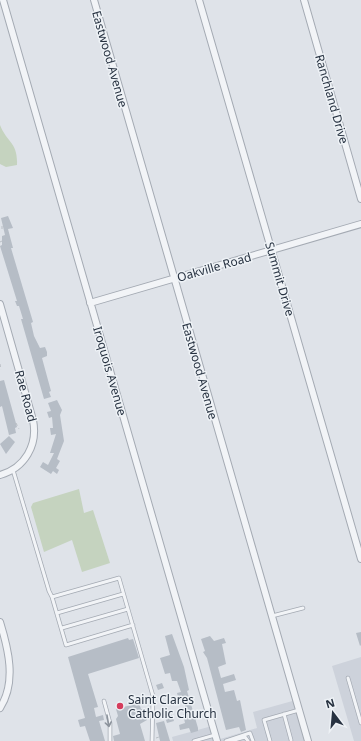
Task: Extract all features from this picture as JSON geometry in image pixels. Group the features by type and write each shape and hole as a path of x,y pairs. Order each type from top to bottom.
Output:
{"street":[{"name":"Iroquois Avenue","path":"3,0 216,738"},
{"name":"Eastwood Avenue","path":"94,0 173,279 308,741"},
{"name":"Summit Drive","path":"199,0 361,559"},
{"name":"Ranchland Drive","path":"304,0 361,199"},
{"name":"Oakville Road","path":"90,303 361,224"},
{"name":"Rae Road","path":"0,304 33,420 35,432 29,452 25,459 13,470 0,475"},
{"path":"0,622 7,644 9,664 8,685 0,708"}],"lane":[{"path":"13,470 33,542 66,644 133,625"},
{"path":"52,597 119,578 151,688 154,705 151,726 152,741"},
{"path":"57,613 124,594"},
{"path":"272,616 303,608"},
{"path":"62,628 128,609"},
{"path":"348,678 361,723"},
{"path":"104,701 110,723 110,741"},
{"path":"270,741 264,720 299,710"},
{"path":"284,714 291,740"},
{"path":"226,741 250,733 252,741"},
{"path":"232,741 245,737 248,741"},
{"path":"194,741 216,738"}],"path":[{"path":"2,224 2,229"},
{"path":"0,364 1,370"},
{"path":"16,423 19,429"}],"shaded area":[{"path":"361,657 361,741 354,741 332,666"},
{"path":"296,700 308,741 173,741 172,737 212,726 217,740 257,728 253,712"}],"green space":[{"path":"0,125 14,147 17,157 17,165 6,167 0,164"},
{"path":"79,489 84,513 93,510 110,563 82,572 72,540 44,552 31,507 33,503"}],"building":[{"path":"8,216 13,228 8,229 13,248 11,248 33,322 31,323 34,336 40,348 45,347 47,352 47,356 42,358 51,391 49,392 51,397 44,399 21,319 23,319 19,306 17,306 15,301 17,301 0,246 2,245 2,236 5,235 1,218"},
{"path":"4,380 17,427 15,428 16,433 9,435 2,406 0,407 0,381"},
{"path":"57,400 62,410 60,415 64,441 57,459 60,461 56,468 59,470 57,474 53,471 51,474 40,467 43,462 48,465 54,453 50,453 56,434 51,435 50,428 53,428 52,417 49,418 47,412 51,411 48,403"},
{"path":"9,436 15,442 6,454 0,444"},
{"path":"361,632 361,645 360,646 356,633"},
{"path":"172,634 184,667 189,690 187,691 198,728 198,731 191,733 189,728 180,730 179,725 185,723 183,714 187,713 182,696 178,697 177,693 181,692 177,681 172,681 170,673 165,674 160,658 170,655 165,636"},
{"path":"210,636 214,641 224,638 226,643 222,644 226,664 218,667 221,678 234,674 236,680 223,684 225,692 234,690 237,701 240,700 246,730 241,732 239,727 226,730 207,658 203,652 205,651 201,639"},
{"path":"128,638 129,640 133,639 139,658 88,674 98,707 94,708 96,717 103,715 104,720 99,721 105,741 90,741 85,726 80,727 78,720 85,718 68,657"},
{"path":"162,683 164,688 158,690 156,685"},
{"path":"139,703 141,709 144,710 147,720 140,724 145,741 114,741 113,736 120,734 116,719 118,716 116,709"},
{"path":"172,715 174,721 167,723 165,717"},
{"path":"164,721 170,741 160,741 156,723"}],"place":[{"name":"Saint Clares Catholic Church","path":"120,706"}]}
